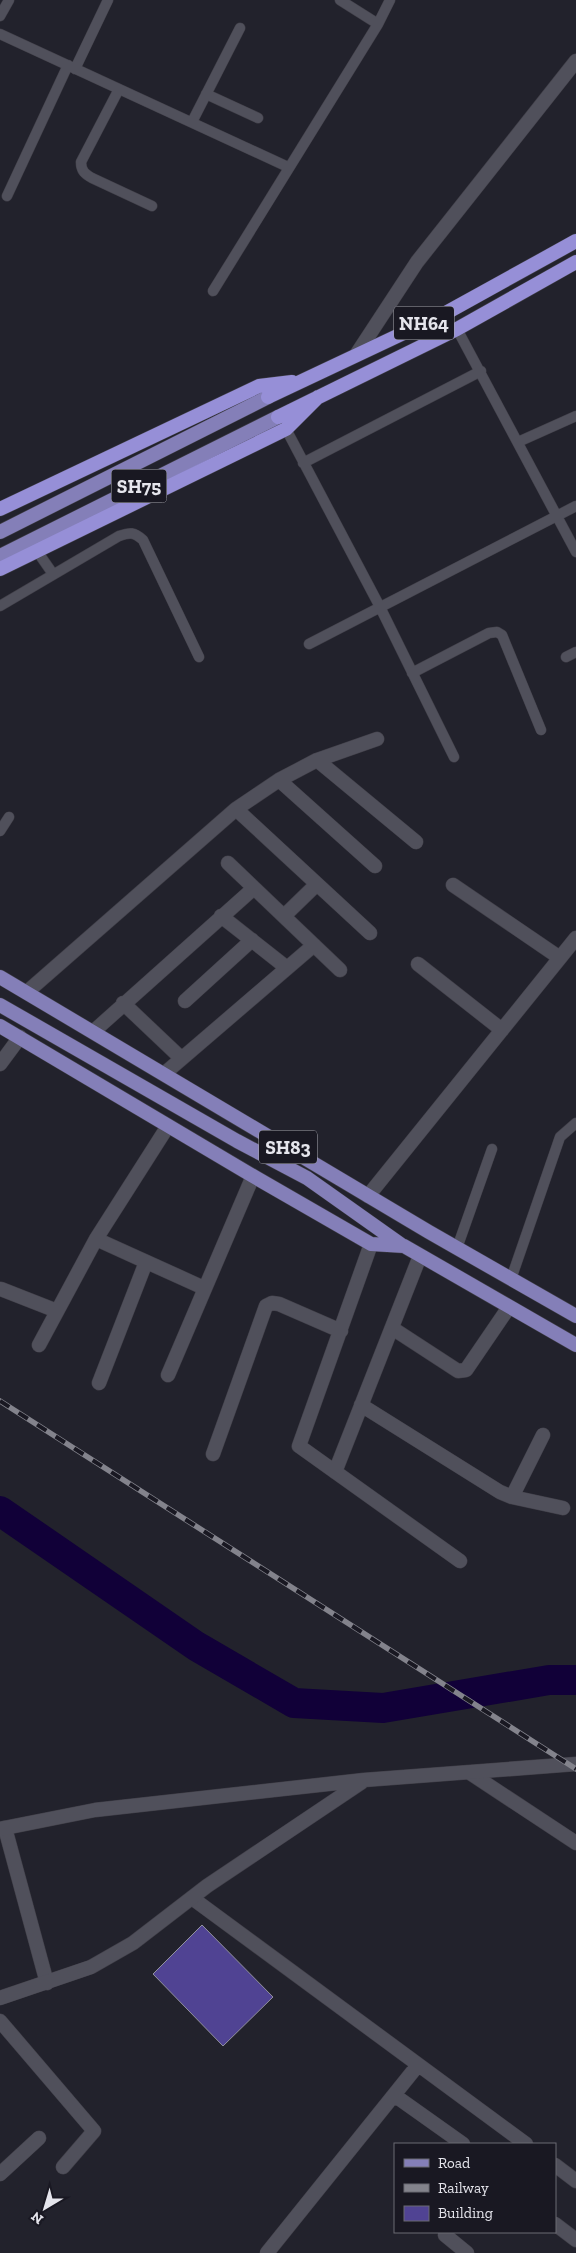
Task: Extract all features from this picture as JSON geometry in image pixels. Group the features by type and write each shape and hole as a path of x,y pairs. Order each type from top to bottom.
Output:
{"highway":[{"name":"NH64","path":"268,397 444,314 576,241"},
{"name":"NH64","path":"278,417 457,329 576,262"},
{"path":"0,508 259,386 304,380"},
{"path":"0,569 286,429 318,397"}],"main road":[{"name":"SH75","path":"0,532 268,397"},
{"name":"SH75","path":"0,556 278,417"},
{"name":"SH83","path":"0,977 94,1031 368,1196 576,1316"},
{"path":"0,1005 228,1136 307,1178 404,1246"},
{"name":"SH83","path":"0,1026 371,1244 404,1246 576,1345"}],"street":[{"path":"356,355 417,262 576,61"},
{"path":"27,992 236,809 278,780 317,760 377,739"},
{"path":"317,760 416,842"},
{"path":"278,780 375,866"},
{"path":"236,809 370,933"},
{"path":"228,863 340,970"},
{"path":"284,916 317,884"},
{"path":"453,885 560,958"},
{"path":"94,1031 123,1003 254,888"},
{"path":"221,916 287,968"},
{"path":"368,1196 576,938"},
{"path":"185,1001 252,940"},
{"path":"165,1074 181,1058 314,945"},
{"path":"418,964 502,1030"},
{"path":"123,1003 181,1058"},
{"path":"0,1064 20,1037"},
{"path":"38,1345 96,1239 168,1126"},
{"path":"168,1375 253,1176"},
{"path":"96,1239 204,1288"},
{"path":"371,1244 299,1446 460,1561"},
{"path":"335,1472 420,1256"},
{"path":"99,1383 146,1262"},
{"path":"1,1289 57,1312"},
{"path":"213,1454 266,1306 272,1303 279,1304 341,1331"},
{"path":"392,1328 458,1371 466,1370 509,1307"},
{"path":"361,1404 500,1492 512,1497 563,1508"},
{"path":"512,1497 542,1435"},
{"path":"47,1983 3,1828 95,1810 364,1780 576,1764"},
{"path":"470,1772 576,1842"},
{"path":"0,1998 91,1967 133,1943 207,1886 364,1780"},
{"path":"192,1898 525,2143"},
{"path":"0,2021 94,2131 91,2137 63,2167"},
{"path":"267,2253 418,2065"},
{"path":"394,2095 462,2143"},
{"path":"0,2174 39,2138"},
{"path":"556,2166 576,2181"},
{"path":"556,2225 576,2240"},
{"path":"445,2235 467,2253"}],"lane":[{"path":"0,16 9,0"},
{"path":"8,196 72,67 108,0"},
{"path":"340,0 378,24"},
{"path":"213,291 378,24 390,0"},
{"path":"192,122 240,28"},
{"path":"0,35 288,167"},
{"path":"119,89 81,162 81,168 84,173 92,178 152,206"},
{"path":"206,94 258,118"},
{"path":"457,329 576,552"},
{"path":"303,463 481,371"},
{"path":"518,442 576,416"},
{"path":"286,429 380,607 454,757"},
{"path":"309,644 576,506"},
{"path":"0,606 119,536 129,532 136,534 143,540 199,657"},
{"path":"37,551 53,574"},
{"path":"412,674 489,633 497,632 502,635 541,730"},
{"path":"566,658 576,652"},
{"path":"0,831 9,817"},
{"path":"511,1279 560,1136 576,1123"},
{"path":"458,1248 492,1149"}],"building":[{"path":"202,1925 273,1997 223,2046 153,1974"}],"waterway":[{"path":"0,1511 196,1646 294,1703 383,1708 549,1680 576,1680"}],"railway":[{"path":"0,1401 576,1769"}]}
